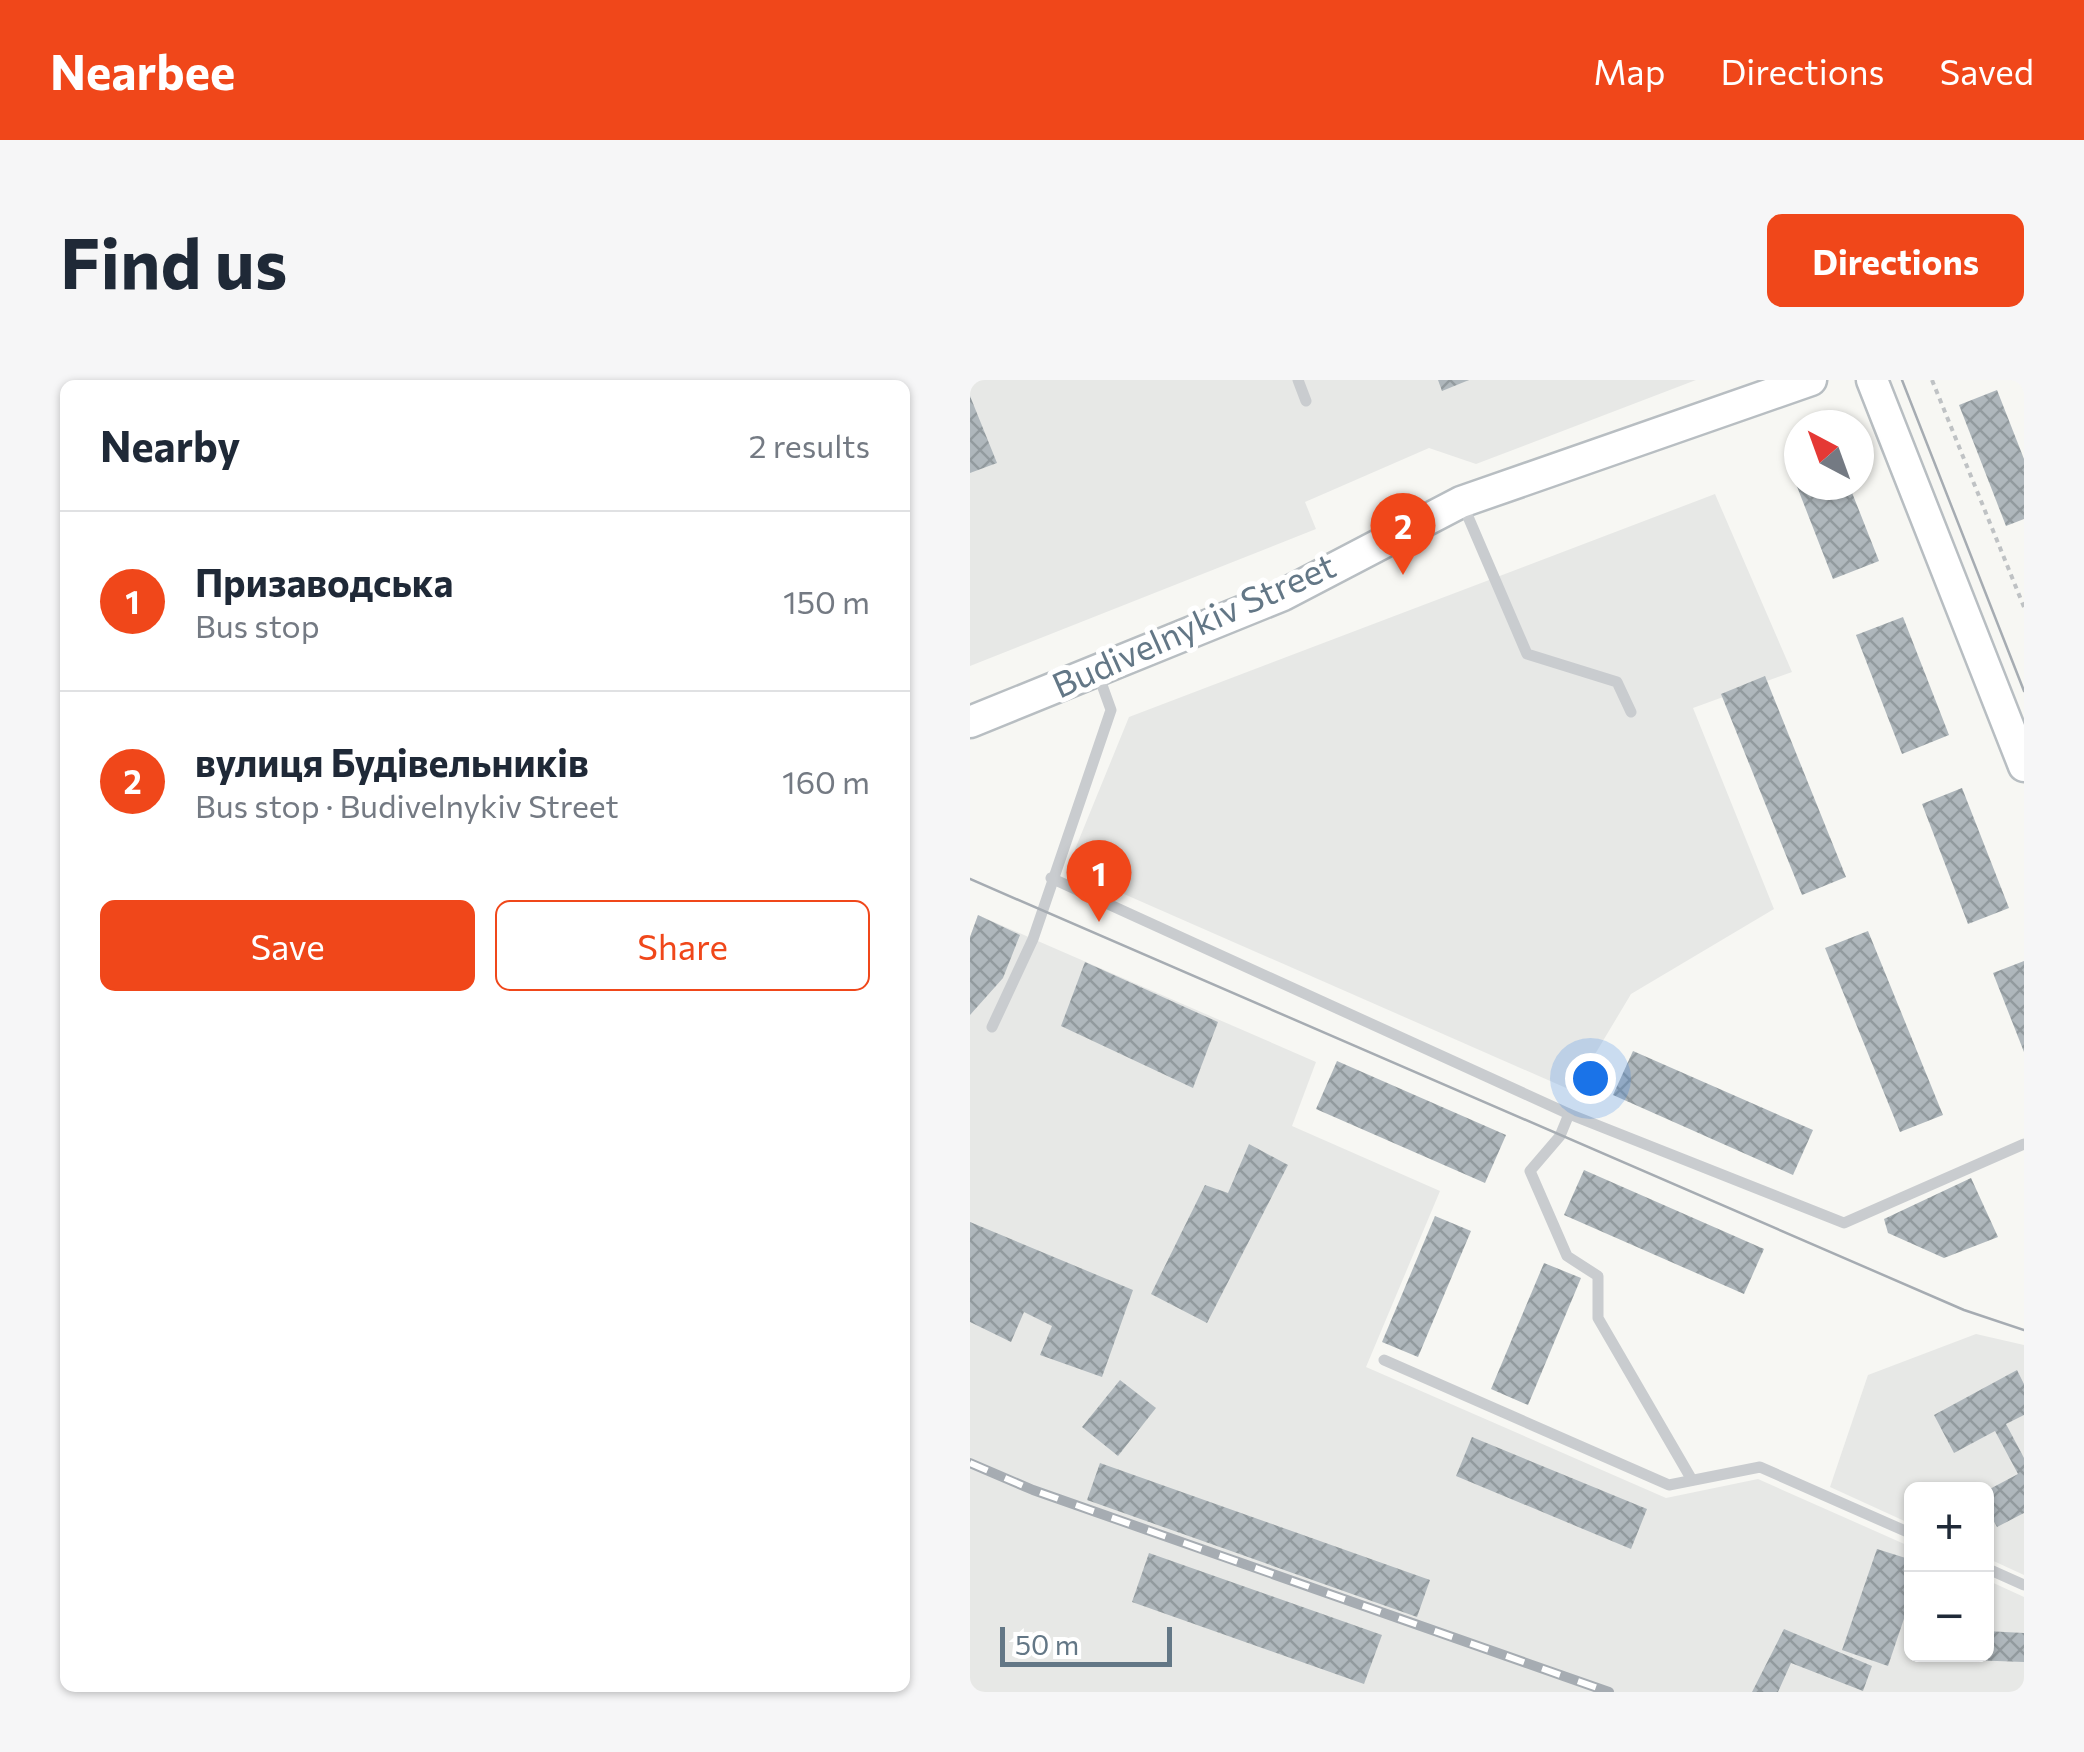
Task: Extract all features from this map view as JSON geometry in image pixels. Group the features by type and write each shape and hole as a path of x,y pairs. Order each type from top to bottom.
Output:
{"street":[{"name":"Budivelnykiv Street","path":"970,722 1282,595 1462,502 1811,380"},
{"path":"1872,380 2024,766"}],"lane":[{"path":"1298,380 1306,400"},
{"path":"1462,502 1527,654 1616,682 1631,712"},
{"path":"992,1028 1032,939 1111,710 1097,671"},
{"path":"1051,878 1569,1114 1844,1223 2024,1144"},
{"path":"1569,1114 1560,1136 1530,1171 1567,1256 1598,1276 1598,1318 1692,1480"},
{"path":"1384,1360 1669,1485 1760,1467 1904,1530"},
{"path":"1994,1571 2024,1584"}],"path":[{"path":"1932,380 2024,607"}],"shaded area":[{"path":"970,380 1696,380 1476,464 1429,448 1305,502 1316,529 970,666"},
{"path":"1715,494 1792,672 1693,708 1774,909 1631,994 1573,1091 1067,869 1129,717"},
{"path":"978,915 1316,1062 1292,1126 1440,1191 1366,1367 1666,1498 1758,1479 1904,1544 1904,1662 1994,1662 1994,1583 2024,1597 2024,1692 970,1692 970,937"},
{"path":"1976,1334 2024,1345 2024,1575 1994,1561 1994,1482 1904,1482 1904,1521 1830,1487 1868,1375"}],"building":[{"path":"1438,380 1469,380 1442,391"},
{"path":"1997,390 2024,459 2024,519 2006,526 1959,405"},
{"path":"970,396 997,463 970,473"},
{"path":"1802,500 1855,500 1879,561 1833,579"},
{"path":"1903,617 1949,735 1902,754 1856,635"},
{"path":"1765,676 1846,877 1802,895 1721,694"},
{"path":"1962,788 2009,908 1968,924 1922,804"},
{"path":"978,915 1020,935 1003,978 970,1015 970,937"},
{"path":"1868,931 1943,1115 1900,1132 1825,948"},
{"path":"2024,961 2024,1052 1993,973"},
{"path":"1085,962 1218,1022 1193,1088 1061,1026"},
{"path":"1633,1051 1813,1130 1793,1175 1613,1095"},
{"path":"1337,1061 1506,1135 1485,1183 1316,1109"},
{"path":"1249,1144 1288,1165 1207,1323 1151,1294 1205,1185 1228,1193"},
{"path":"1584,1170 1764,1249 1744,1294 1564,1215"},
{"path":"1971,1178 1998,1237 1944,1258 1888,1233 1884,1219"},
{"path":"1435,1216 1471,1231 1418,1357 1382,1342"},
{"path":"970,1222 1133,1290 1102,1377 1040,1355 1052,1326 1024,1312 1011,1342 970,1322"},
{"path":"1544,1263 1581,1278 1528,1405 1491,1389"},
{"path":"2017,1370 2024,1384 2024,1415 2006,1424 2024,1458 2024,1513 1997,1527 1994,1522 1994,1487 2018,1474 1995,1431 1954,1453 1934,1415"},
{"path":"1120,1380 1156,1408 1118,1456 1082,1427"},
{"path":"1472,1437 1647,1509 1631,1549 1456,1476"},
{"path":"1100,1463 1430,1580 1417,1617 1087,1500"},
{"path":"1877,1549 1904,1557 1904,1619 1888,1666 1842,1650"},
{"path":"1149,1553 1382,1635 1364,1684 1132,1602"},
{"path":"1784,1629 1872,1666 1863,1691 1791,1663 1778,1692 1752,1692"},
{"path":"1994,1631 2024,1633 2024,1662 1994,1661"}],"tram line":[{"path":"1902,380 2024,691"},
{"path":"970,879 1964,1310 2024,1330"}],"railway":[{"path":"970,1463 1033,1490 1609,1692"}],"place":[{"name":"вулиця Будівельників","path":"1403,575"},
{"name":"Призаводська","path":"1099,922"}]}
